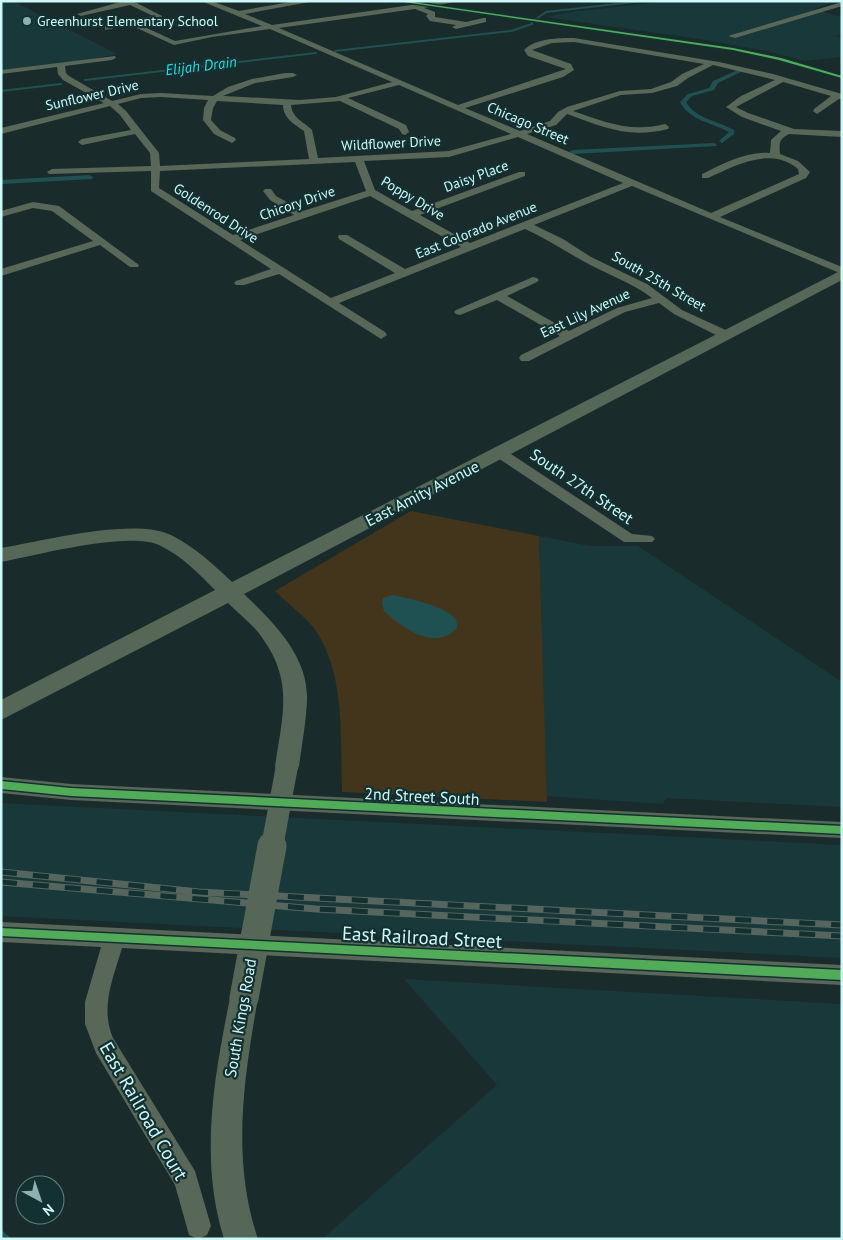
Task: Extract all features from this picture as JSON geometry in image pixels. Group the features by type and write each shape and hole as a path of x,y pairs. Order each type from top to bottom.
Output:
{"main road":[{"name":"East Amity Avenue","path":"1,711 500,453 842,273"},
{"name":"South Kings Road","path":"1,555 101,536 136,535 163,540 196,559 270,632 292,675 296,699 287,766 228,1085 224,1134 228,1181 241,1239"}],"street":[{"name":"Chicago Street","path":"204,1 842,273"},
{"path":"236,14 256,9 312,1"},
{"path":"131,23 174,43 268,27 418,8 456,1"},
{"path":"81,14 129,2 160,16 108,28"},
{"path":"732,36 842,4"},
{"path":"418,8 433,13 430,16 433,19 465,24"},
{"path":"455,27 483,20"},
{"path":"456,108 560,75 570,70 568,66 531,54 528,50 533,46 552,41 574,40 712,62 839,97"},
{"path":"1,72 61,66 112,58"},
{"name":"Wildflower Drive","path":"52,172 156,169 449,154 552,123 566,111 620,93 652,91 674,84 712,62"},
{"name":"Goldenrod Drive","path":"61,66 62,74 66,78 110,103 123,113 137,130 154,153 156,169 154,189 381,335"},
{"path":"232,140 217,132 207,120 209,106 214,98 239,86 272,77 294,75"},
{"path":"781,80 730,107 745,115 788,131 842,134"},
{"name":"Sunflower Drive","path":"1,131 141,96 161,95 287,103 341,98 398,83"},
{"path":"817,110 839,97"},
{"path":"341,98 403,127 406,132"},
{"path":"287,103 288,114 308,130 314,161"},
{"path":"566,111 615,129 654,131 665,127"},
{"path":"82,142 137,130"},
{"path":"775,155 774,142 778,136 788,131"},
{"path":"705,176 752,156 775,155 797,163 805,172 803,176 711,217"},
{"name":"Poppy Drive","path":"359,159 371,192 469,247"},
{"name":"Daisy Place","path":"411,215 522,174"},
{"name":"East Colorado Avenue","path":"331,302 631,183"},
{"path":"268,190 273,198 302,215"},
{"name":"Chicory Drive","path":"232,239 371,192"},
{"path":"1,214 40,205 55,208 134,265"},
{"name":"South 25th Street","path":"525,225 559,241 587,259 642,286 678,312 726,335"},
{"path":"344,237 404,273"},
{"path":"1,273 100,242"},
{"path":"240,283 280,270"},
{"path":"460,312 533,280"},
{"path":"497,295 569,336"},
{"name":"East Lily Avenue","path":"525,358 621,310 660,299"},
{"name":"South 27th Street","path":"500,453 629,539 647,538"},
{"name":"2nd Street South","path":"1,785 72,792 842,830"},
{"name":"East Railroad Street","path":"1,932 842,976"},
{"name":"East Railroad Court","path":"114,937 96,1002 96,1024 104,1045 186,1180 198,1226"}],"shaded area":[{"name":"Greenhurst Elementary School","path":"1,1 13,1 117,54 83,61 1,70"},
{"path":"669,1 823,1 831,3 814,9 842,17 842,33 835,36 842,38 842,57 805,61 767,51 700,39 546,17 571,12"},
{"path":"411,511 539,536 547,802 342,792 340,709 337,688 326,649 312,626 275,591"},
{"path":"539,536 590,546 638,546 842,682 842,807 666,798 663,804 546,796"},
{"path":"392,595 426,603 444,611 456,620 457,628 448,635 439,638 419,635 400,624 384,611 383,598"},
{"path":"1,803 842,845 842,958 1,916"},
{"path":"404,979 842,1004 842,1239 322,1239 497,1085"}],"waterway":[{"name":"Elijah Drain","path":"536,19 546,12 642,1"},
{"name":"Elijah Drain","path":"335,51 511,31 532,24 532,22"},
{"name":"Elijah Drain","path":"85,80 316,53"},
{"path":"722,141 732,131 698,117 686,108 683,102 690,95 712,89 715,82 740,71"},
{"name":"Elijah Drain","path":"1,91 61,84"},
{"path":"573,152 714,145"},
{"path":"1,182 89,177"},
{"path":"1,1233 8,1239"}],"railway":[{"path":"1,872 199,892 842,925"},
{"path":"1,882 316,909 842,936"}],"cycle path":[{"path":"398,1 733,49 780,59 842,77"},
{"path":"1,785 71,792 842,830"},
{"path":"1,932 842,975"}],"place":[{"name":"Greenhurst Elementary School","path":"27,21"}]}
